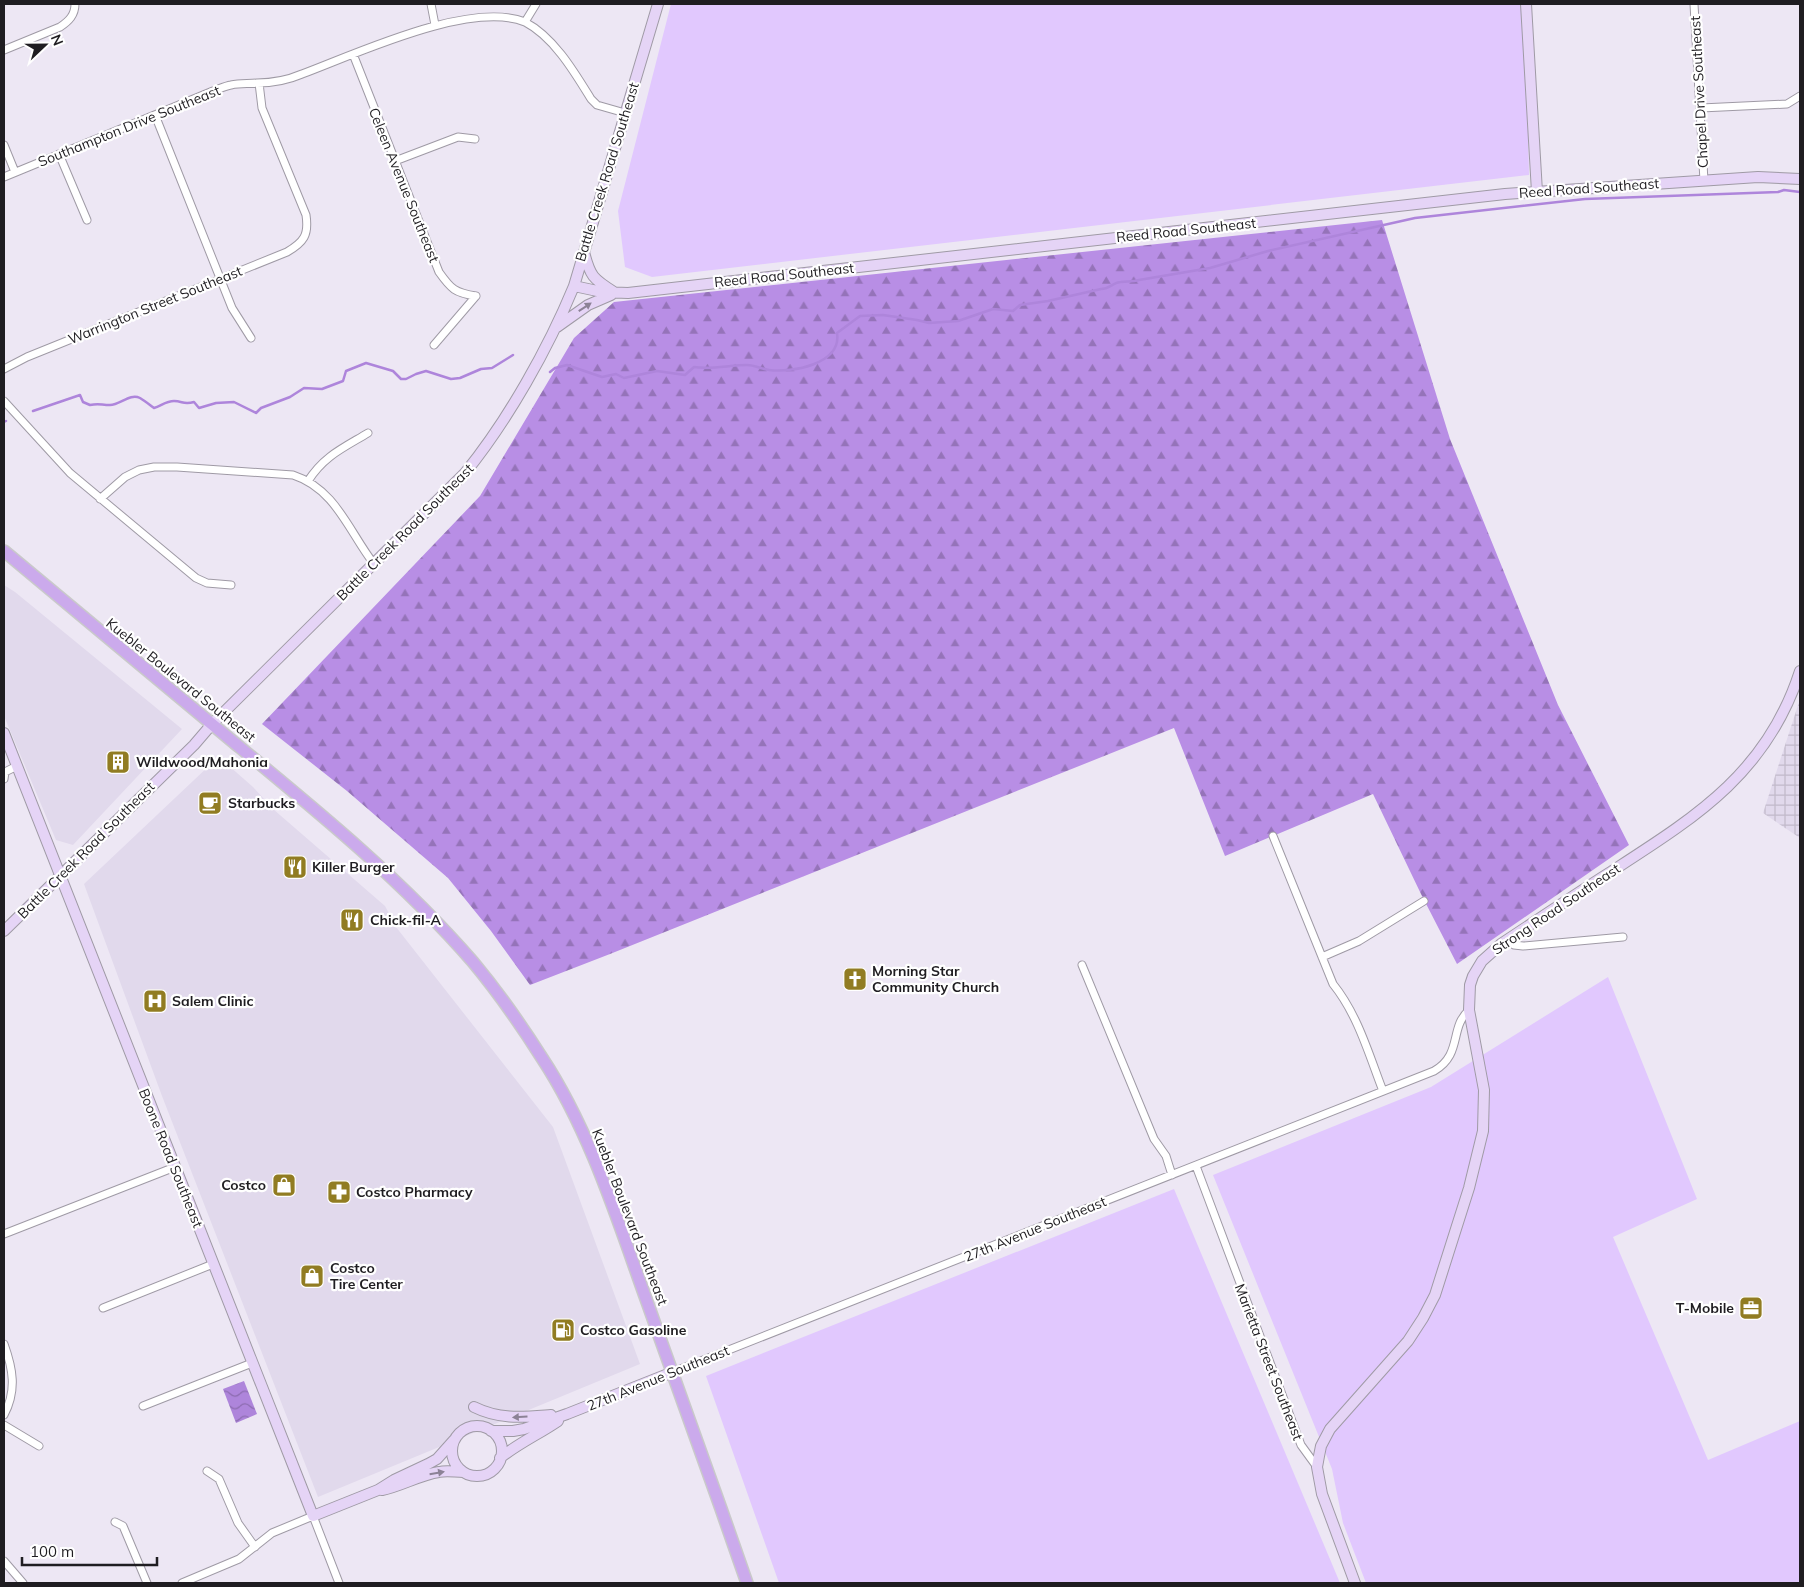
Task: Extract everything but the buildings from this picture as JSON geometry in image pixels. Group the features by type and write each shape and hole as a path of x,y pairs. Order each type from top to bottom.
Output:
{"main road":[{"name":"Kuebler Boulevard Southeast","path":"4,551 347,837 390,876 473,963 500,997 544,1060 587,1143 617,1218 747,1583"}],"street":[{"path":"4,50 60,27 72,15 75,4"},
{"path":"432,4 435,25"},
{"path":"525,22 536,4"},
{"name":"Battle Creek Road Southeast","path":"4,931 194,745 212,724 465,473 480,454 516,398 556,327 574,286 658,4"},
{"path":"1526,4 1537,192"},
{"name":"Chapel Drive Southeast","path":"1694,4 1704,180"},
{"name":"Southampton Drive Southeast","path":"4,177 230,85 286,80 403,34 435,25 489,14 525,22 550,41 597,105 625,113"},
{"name":"Celeen Avenue Southeast","path":"353,54 439,272 455,291 460,294 476,296 434,345"},
{"name":"Warrington Street Southeast","path":"4,369 28,357 287,252 298,245 304,238 307,224 306,215 262,108 259,83"},
{"path":"1701,108 1787,104 1800,96"},
{"path":"155,115 232,308 251,338"},
{"path":"395,161 458,137 475,139"},
{"path":"4,145 15,172"},
{"path":"59,154 87,220"},
{"name":"Reed Road Southeast","path":"574,286 616,293 1537,192 1758,177 1800,179"},
{"path":"584,251 592,275 601,284 616,293"},
{"path":"556,327 588,305 616,293"},
{"path":"4,401 63,466 196,578 207,583 232,585"},
{"path":"308,481 325,459 368,433"},
{"path":"100,498 125,476 139,470 154,467 177,466 294,475 308,481 325,494 339,510 362,549 374,564"},
{"name":"Strong Road Southeast","path":"1317,1467 1321,1446 1330,1429 1416,1330 1429,1307 1469,1188 1483,1131 1484,1090 1469,1010 1470,986 1477,968 1488,954 1508,939 1691,819 1715,799 1747,766 1776,726 1789,701 1800,671"},
{"name":"Boone Road Southeast","path":"4,733 59,877 339,1583"},
{"path":"4,774 17,766"},
{"path":"1273,836 1333,984 1344,997 1383,1091"},
{"path":"1322,957 1359,941 1424,901"},
{"path":"1508,939 1514,945 1523,946 1623,937"},
{"path":"1082,965 1154,1139 1166,1156 1172,1175"},
{"name":"27th Avenue Southeast","path":"491,1431 524,1429 567,1414 1196,1166 1442,1066 1452,1052 1463,1016 1469,1010"},
{"name":"Marietta Street Southeast","path":"1196,1166 1301,1444 1317,1467 1322,1494 1356,1583"},
{"path":"4,1234 175,1167"},
{"path":"103,1308 213,1264"},
{"path":"4,1344 11,1363 13,1382 12,1397 4,1415"},
{"path":"143,1406 252,1362"},
{"path":"474,1408 486,1413 512,1418 567,1414"},
{"name":"27th Avenue Southeast","path":"500,1458 516,1445 544,1431 567,1414"},
{"path":"4,1425 39,1446"},
{"path":"182,1583 239,1559 272,1533 378,1490 437,1459 464,1430 479,1426 491,1431 500,1443 500,1458 492,1470 485,1474 470,1475 463,1472 441,1471 396,1487 378,1490"},
{"path":"454,1440 452,1447 454,1460 463,1472"},
{"path":"207,1472 218,1479 238,1523 256,1547"},
{"path":"115,1522 123,1526 147,1583"},
{"path":"4,1561 23,1583"}],"shaded area":[{"path":"671,4 1525,4 1529,175 652,277 625,267 618,211"},
{"path":"4,585 182,729 73,845 56,840 4,716"},
{"path":"1800,699 1800,838 1763,813"},
{"path":"212,763 228,765 253,787 273,809 385,906 396,927 553,1127 640,1364 318,1497 162,1096 84,884"},
{"path":"1608,977 1697,1199 1613,1237 1708,1460 1800,1421 1800,1583 1366,1583 1343,1523 1332,1469 1213,1175 1431,1087"},
{"path":"1174,1189 1340,1583 779,1583 706,1376"}],"green space":[{"path":"1382,220 1450,439 1558,705 1629,845 1457,964 1373,794 1225,856 1174,728 530,985 491,931 448,878 347,791 262,724 480,496 574,338 614,302"}],"water":[{"path":"244,1381 257,1414 236,1423 223,1389"}],"waterway":[{"path":"550,372 555,368 567,365 602,377 616,374 624,378 657,371 685,375 694,367 747,365 769,370 790,370 802,368 824,359 832,352 836,344 837,333 860,316 883,315 929,323 958,321 993,309 1013,311 1020,305 1104,289 1118,282 1210,268 1268,251 1415,218 1585,199 1778,192 1784,190 1800,192"},
{"path":"33,411 80,395 83,402 90,405 110,405 136,397 154,408 174,401 194,402 199,408 216,403 234,402 256,413 261,408 290,397 304,388 322,389 343,381 346,371 366,363 393,371 401,379 406,379 426,371 451,379 460,378 481,369 492,368 513,355"}],"place":[{"name":"Wildwood/Mahonia","path":"118,762"},
{"name":"Starbucks","path":"210,803"},
{"name":"Killer Burger","path":"295,867"},
{"name":"Chick-fil-A","path":"352,920"},
{"name":"Morning Star Community Church","path":"855,979"},
{"name":"Salem Clinic","path":"155,1001"},
{"name":"Costco","path":"284,1185"},
{"name":"Costco Pharmacy","path":"339,1192"},
{"name":"Costco Tire Center","path":"312,1276"},
{"name":"T-Mobile","path":"1751,1308"},
{"name":"Costco Gasoline","path":"563,1330"}]}
